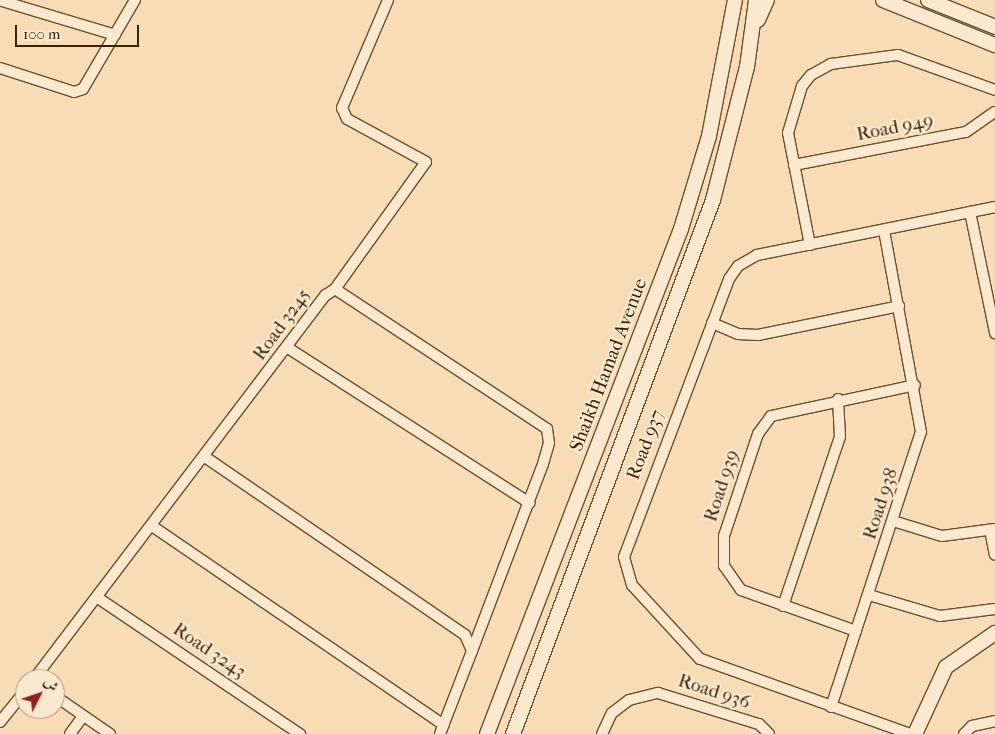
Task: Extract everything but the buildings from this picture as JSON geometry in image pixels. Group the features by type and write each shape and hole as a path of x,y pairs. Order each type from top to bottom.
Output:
{"main road":[{"path":"731,0 732,17"},
{"name":"Shaikh Hamad Avenue","path":"487,734 681,229 709,136 735,0"},
{"name":"Shaikh Hamad Avenue","path":"512,734 713,200 751,37 756,0"},
{"path":"751,37 767,0"},
{"path":"883,0 995,45"},
{"path":"928,0 995,27"},
{"path":"915,734 946,667 995,633"}],"street":[{"path":"0,68 74,92 91,80 135,0"},
{"path":"335,289 426,162 347,119 342,108 388,0"},
{"path":"1,1 115,35"},
{"path":"810,245 788,133 791,113 806,80 831,64 881,55 906,56 995,90"},
{"name":"Road 949","path":"794,165 966,132 995,112"},
{"name":"Road 937","path":"910,734 700,659 627,576 626,547 731,274 742,262 810,245 995,207"},
{"path":"970,212 990,288 995,333"},
{"name":"Road 938","path":"830,707 920,442 915,385 884,230"},
{"name":"Road 3245","path":"42,669 288,348 326,295 335,289 546,429 549,443 529,503 442,729"},
{"path":"712,323 738,334 758,335 899,306"},
{"path":"288,348 529,503"},
{"name":"Road 939","path":"856,631 750,595 734,584 722,556 724,536 763,424 780,412 915,385"},
{"path":"782,606 840,437 838,400"},
{"path":"205,457 465,635 472,651"},
{"path":"893,521 942,536 993,529 995,555"},
{"path":"152,526 442,729"},
{"path":"869,595 940,616 995,609"},
{"name":"Road 3243","path":"98,598 300,734"},
{"name":"Road 936","path":"602,734 612,713 629,700 658,693 759,724 770,734"},
{"path":"0,722 15,703"},
{"path":"65,703 110,734"},
{"path":"70,734 82,716"},
{"path":"964,734 972,726 995,721"}]}
